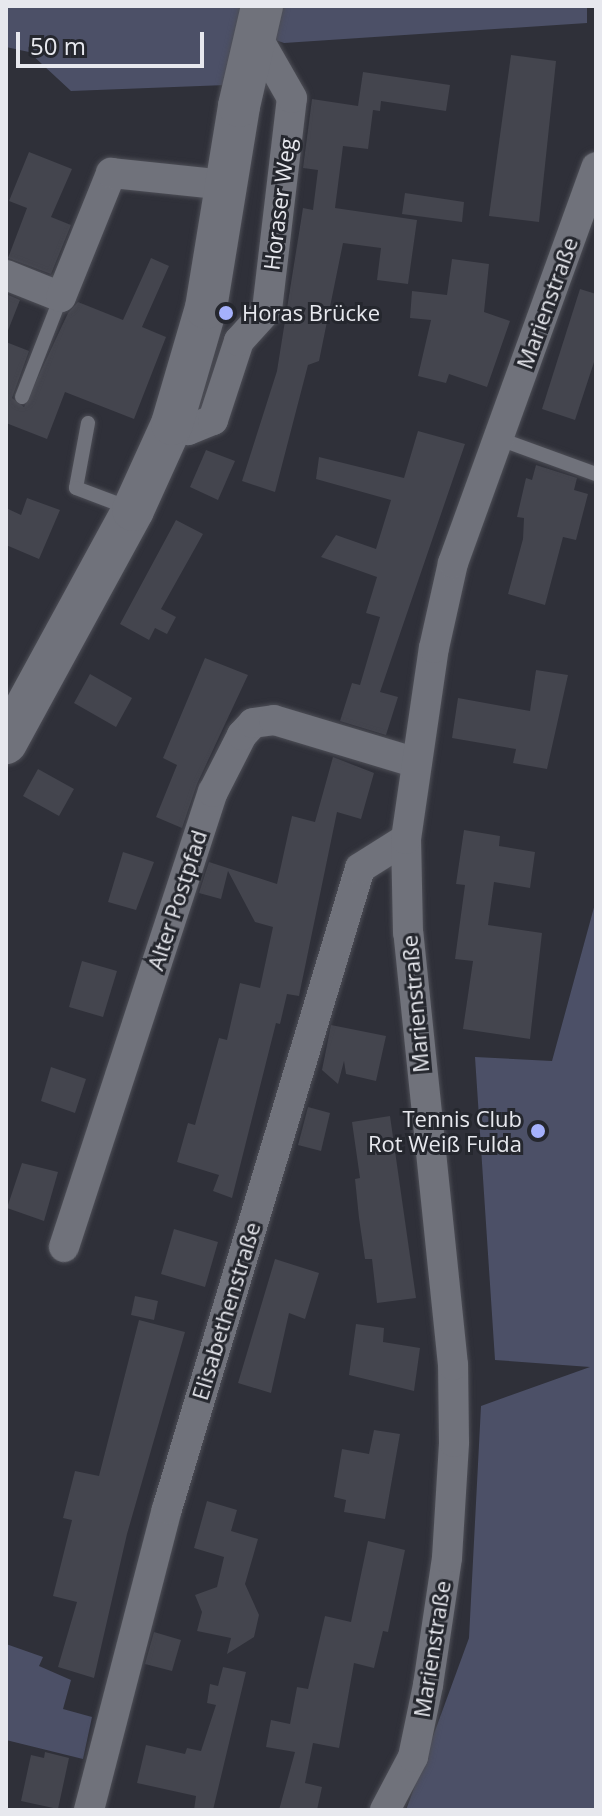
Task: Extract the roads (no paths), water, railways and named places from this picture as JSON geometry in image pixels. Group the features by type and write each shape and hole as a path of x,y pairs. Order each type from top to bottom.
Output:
{"main road":[{"name":"Horaser Weg","path":"6,743 133,510 172,424 206,308 226,185 259,21"}],"street":[{"name":"Horaser Weg","path":"172,424 188,430 213,420 239,341 267,310 292,98 259,21"},
{"name":"Marienstraße","path":"385,1810 413,1757 428,1685 447,1558 454,1442 453,1365 408,933 406,839 453,563 596,167"},
{"path":"6,275 61,297 111,173 226,185"},
{"name":"Alter Postpfad","path":"64,1247 213,792 242,735 253,723 274,720 417,763"},
{"name":"Elisabethenstraße","path":"89,1810 167,1509 360,868 406,839"}],"lane":[{"path":"22,397 61,297"},
{"path":"88,423 76,488 133,510"},
{"path":"497,438 596,474"}],"place":[{"name":"Horas Brücke","path":"226,313"},
{"name":"Tennis Club Rot Weiß Fulda","path":"538,1131"}]}
